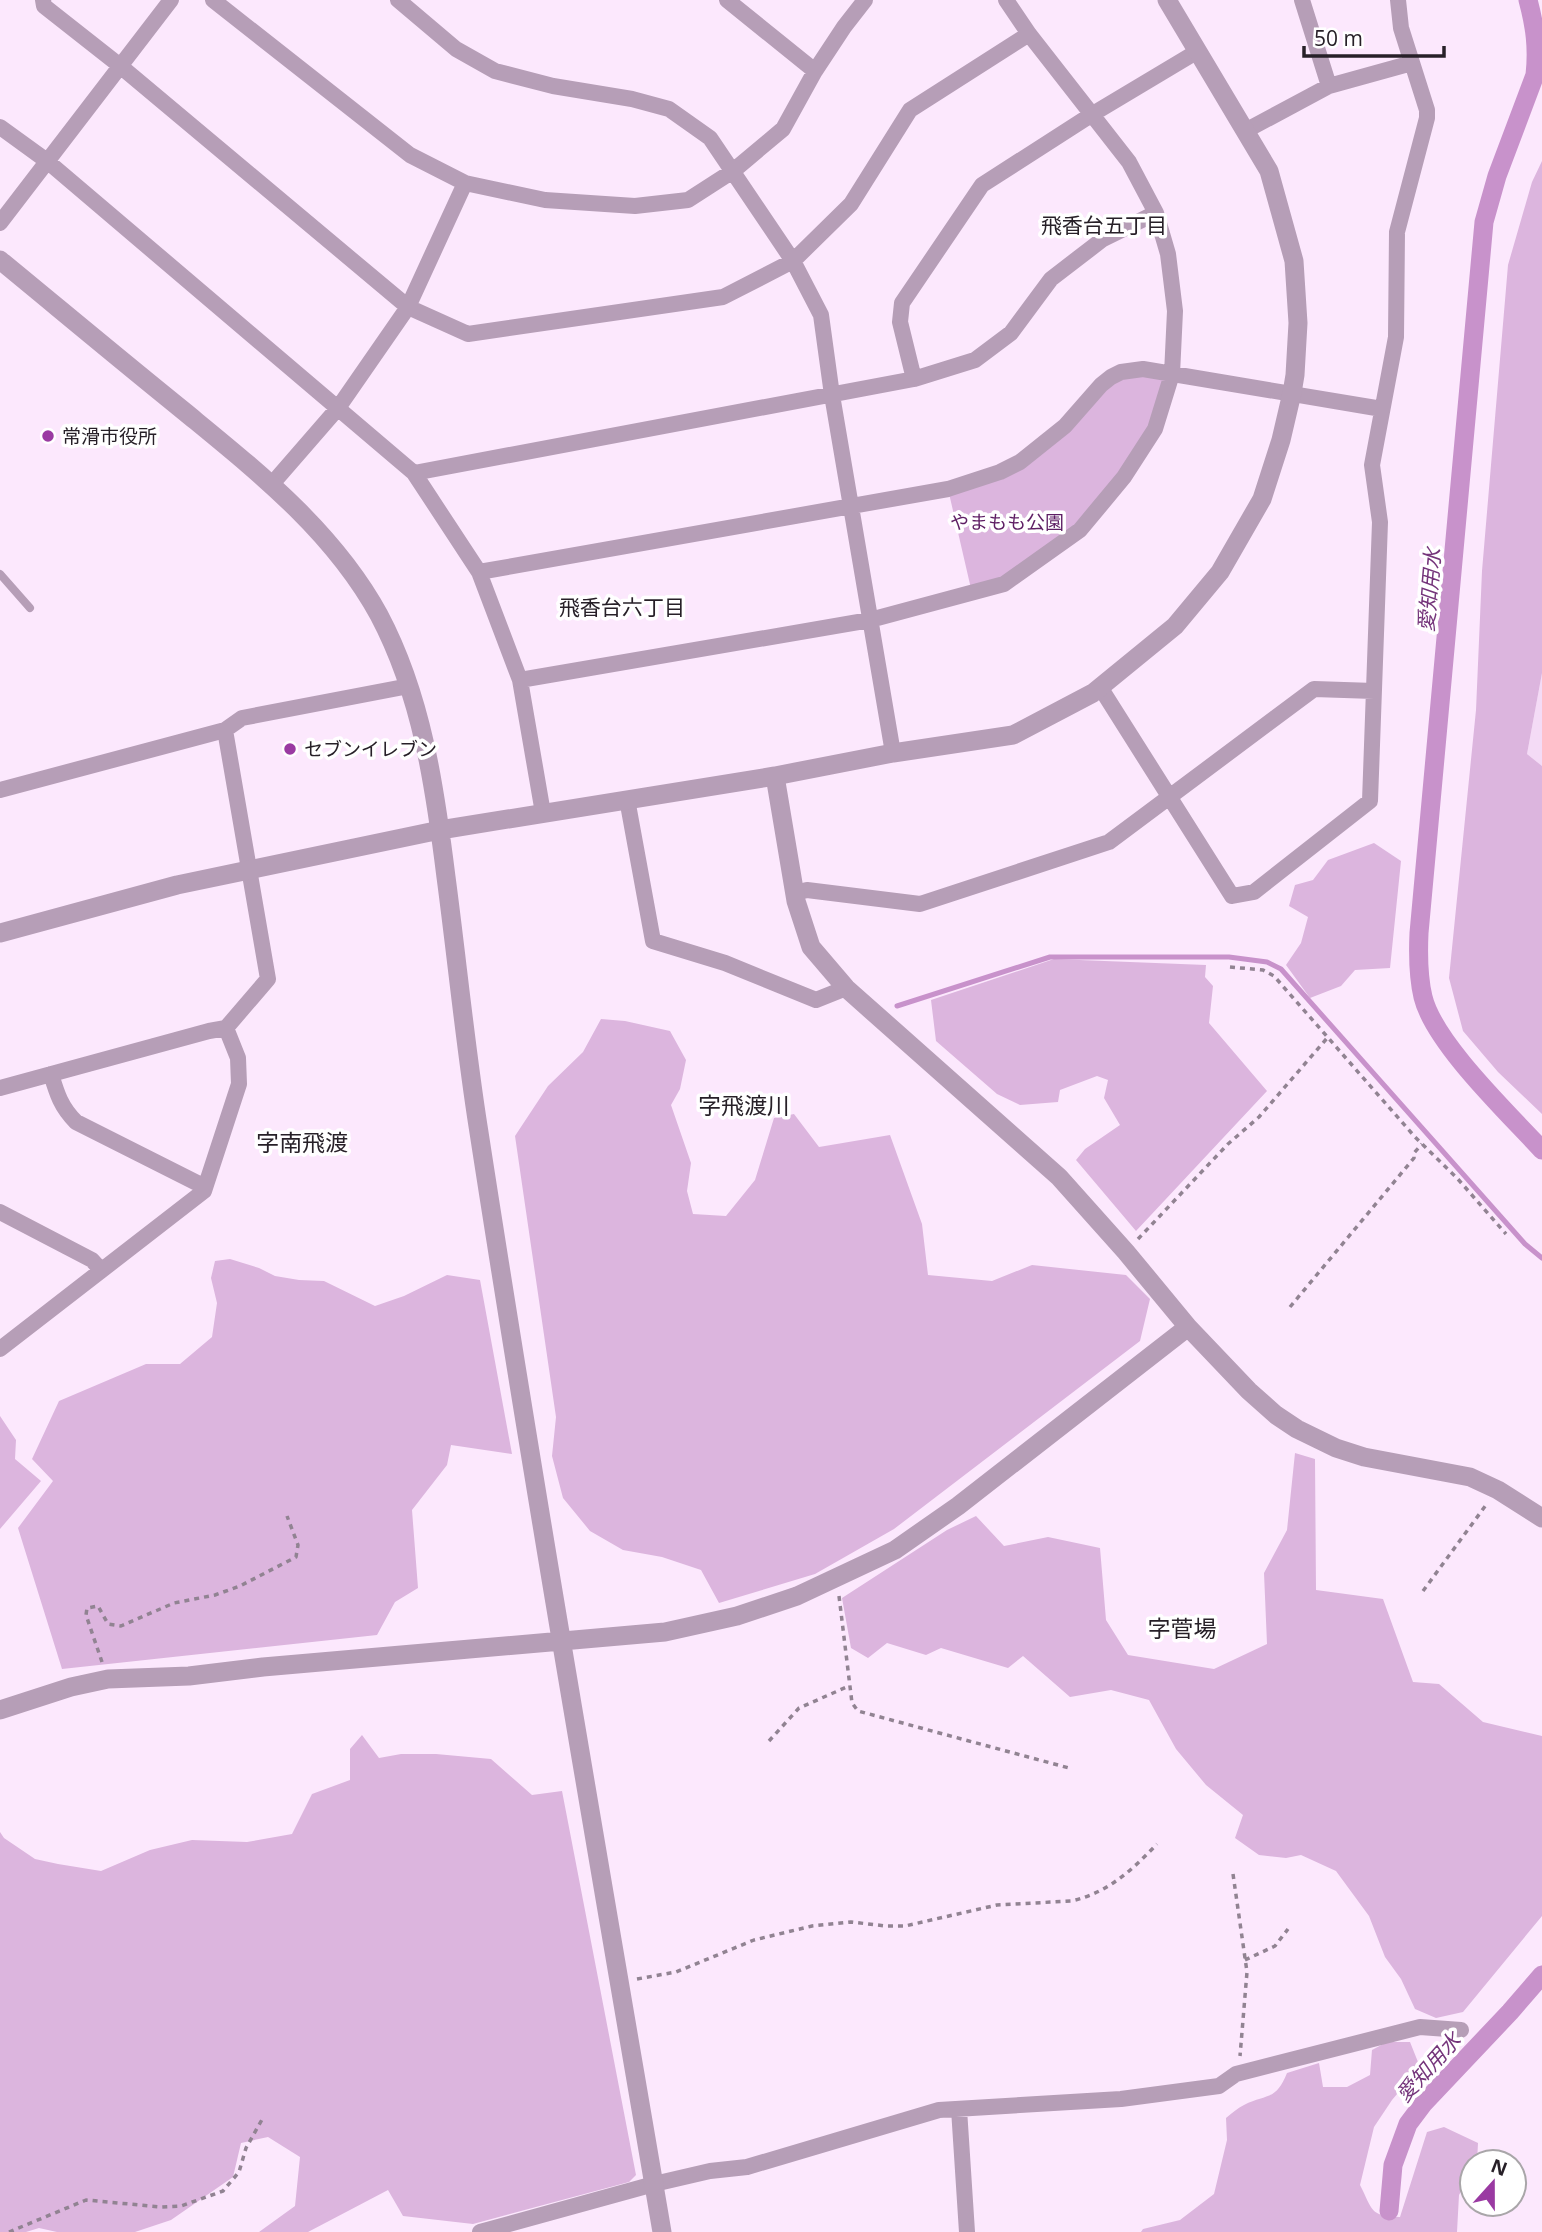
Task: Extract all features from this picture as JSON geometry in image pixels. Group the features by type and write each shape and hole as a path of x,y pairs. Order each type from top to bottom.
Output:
{"street":[{"path":"43,0 44,6 119,65 408,307 468,334 723,297 793,261 851,204 910,110 1029,34"},
{"path":"0,223 119,65 172,0"},
{"path":"213,0 410,155 465,183 545,200 635,206 688,200 733,171 783,129 815,71 865,0"},
{"path":"398,0 456,49 495,71 553,86 632,99 669,109 710,138 793,261 821,315 850,506 893,753"},
{"path":"727,0 815,71"},
{"path":"520,680 870,620 1004,584 1080,530 1124,477 1155,429 1172,374 1175,311 1168,254 1156,213 1129,162 1029,34 1006,0"},
{"path":"0,933 177,885 440,830 1013,735 1093,693 1175,626 1220,572 1262,499 1281,440 1292,393 1298,323 1294,261 1269,171 1167,0"},
{"path":"1302,0 1329,86"},
{"path":"1100,687 1232,896 1254,892 1370,801 1380,522 1372,465 1396,337 1397,232 1427,123 1427,110 1401,28 1398,0"},
{"path":"914,379 900,322 902,303 982,185 1091,114 1198,51"},
{"path":"1245,131 1329,86 1412,63"},
{"path":"0,127 47,161 415,473 479,572 520,680 543,813"},
{"path":"272,484 338,408 408,307 465,183"},
{"path":"415,473 914,379 975,360 1011,333 1051,279 1103,239 1156,213"},
{"path":"0,260 272,484 322,534 355,576 379,615 401,662 418,710 440,830 477,1119 561,1640 662,2232"},
{"path":"479,572 948,489 1000,472 1020,462 1065,426 1101,385 1111,377 1132,369 1382,409"},
{"path":"0,790 225,730 242,718 409,686"},
{"path":"794,893 807,890 920,904 1109,842 1314,689 1374,691"},
{"path":"0,1088 226,1028 268,979 225,730"},
{"path":"775,776 794,893 811,947 846,988 1059,1177 1188,1327 1249,1391 1276,1415 1336,1448 1364,1457 1470,1477 1498,1490 1542,1518"},
{"path":"627,799 653,941 726,962 816,1000 846,988"},
{"path":"1,1346 204,1191 239,1084 238,1058 226,1028"},
{"path":"51,1074 58,1100 76,1122 205,1187"},
{"path":"0,1212 92,1260 101,1270"},
{"path":"0,1710 71,1687 108,1679 190,1676 263,1667 665,1632 737,1616 832,1581 895,1550 958,1506 1188,1327"},
{"path":"480,2232 654,2184 710,2171 747,2167 939,2110 1121,2099 1219,2086 1236,2074 1420,2027 1461,2030"},
{"path":"960,2109 967,2232"}],"lane":[{"path":"0,574 30,608"}],"path":[{"path":"1230,967 1263,970 1274,976 1422,1144 1457,1178 1506,1234"},
{"path":"1126,1252 1228,1144 1259,1117 1328,1037"},
{"path":"1290,1307 1414,1158 1414,1153 1422,1144"},
{"path":"1423,1591 1498,1490"},
{"path":"108,1679 86,1615 87,1608 97,1606 108,1624 121,1626 174,1603 215,1595 240,1586 296,1557 298,1545 287,1516"},
{"path":"832,1581 838,1594 854,1708 862,1714 1069,1768"},
{"path":"769,1741 799,1708 850,1686"},
{"path":"619,1980 651,1978 676,1972 754,1940 812,1926 851,1922 905,1926 997,1905 1082,1898 1131,1871 1157,1844"},
{"path":"1233,1874 1245,1960 1246,2000 1236,2074"},
{"path":"1245,1960 1275,1946 1288,1929"},
{"path":"9,2232 86,2200 161,2207 181,2206 223,2191 239,2172 246,2148 264,2116"}],"shaded area":[{"path":"1542,673 1542,766 1527,754"}],"green space":[{"path":"1542,161 1542,673 1527,754 1542,766 1542,1114 1498,1072 1463,1031 1449,978 1476,710 1482,571 1508,265 1532,182"},
{"name":"やまもも公園","path":"1172,374 1155,429 1080,530 1004,584 972,593 948,489 1000,472 1111,377"},
{"path":"1374,843 1401,861 1390,968 1355,970 1341,986 1310,998 1286,965 1301,943 1308,917 1289,906 1295,885 1313,880 1328,860"},
{"path":"1054,959 1206,965 1205,977 1213,986 1209,1023 1267,1091 1136,1231 1076,1160 1085,1149 1120,1125 1104,1098 1108,1080 1097,1076 1060,1090 1058,1102 1020,1105 997,1094 936,1041 931,1000"},
{"path":"601,1019 625,1021 670,1031 686,1060 680,1089 671,1105 691,1163 687,1191 693,1214 726,1216 755,1180 774,1118 794,1114 819,1147 890,1135 922,1224 928,1275 992,1281 1032,1265 1126,1275 1150,1299 1140,1341 894,1529 815,1574 719,1603 701,1570 662,1557 623,1550 590,1531 563,1498 552,1456 556,1417 515,1136 548,1086 583,1052"},
{"path":"230,1259 275,1276 324,1281 375,1306 404,1296 447,1275 480,1280 512,1454 451,1445 447,1465 412,1510 418,1588 395,1602 377,1635 62,1669 18,1528 53,1481 32,1459 59,1401 146,1364 180,1364 212,1337 217,1303 211,1278 215,1261"},
{"path":"0,1416 16,1440 15,1459 41,1481 0,1529"},
{"path":"1295,1453 1315,1459 1316,1590 1383,1599 1413,1682 1439,1684 1483,1722 1542,1736 1542,1916 1463,2012 1436,2018 1415,2009 1401,1979 1385,1957 1369,1916 1336,1871 1301,1855 1286,1858 1259,1855 1235,1838 1243,1815 1206,1785 1176,1749 1149,1700 1111,1690 1070,1697 1023,1656 1008,1668 941,1648 926,1655 887,1643 868,1658 851,1648 842,1598 947,1530 976,1516 1004,1546 1048,1537 1100,1548 1106,1620 1128,1655 1214,1669 1267,1644 1264,1573 1287,1530"},
{"path":"362,1735 379,1758 401,1754 436,1754 491,1759 532,1795 562,1791 636,2175 629,2182 473,2224 403,2216 388,2190 308,2232 259,2232 295,2206 300,2157 268,2137 241,2143 233,2177 171,2220 135,2232 57,2232 39,2228 26,2232 0,2232 0,1832 4,1838 35,1859 101,1871 150,1850 192,1840 247,1842 292,1834 312,1794 350,1780 350,1749"},
{"path":"1387,2042 1410,2042 1420,2067 1392,2100 1374,2127 1360,2185 1373,2210 1382,2215 1400,2217 1427,2132 1444,2127 1478,2143 1478,2148 1458,2148 1457,2232 1141,2232 1143,2229 1180,2220 1214,2194 1227,2140 1226,2118 1233,2112 1274,2093 1287,2073 1319,2063 1323,2087 1347,2087 1370,2075 1372,2050"}],"waterway":[{"name":"愛知用水","path":"1528,0 1535,37 1535,75 1497,176 1484,222 1419,933 1419,957 1423,997 1442,1035 1474,1077 1542,1150"},
{"path":"897,1006 1050,957 1229,957 1267,962 1281,969 1525,1244 1542,1258"},
{"name":"愛知用水","path":"1389,2211 1393,2165 1408,2124 1423,2104 1542,1975"}],"place":[{"name":"常滑市役所","path":"48,436"},
{"name":"セブンイレブン","path":"290,749"}],"district":[{"name":"飛香台五丁目","path":"1104,225"},
{"name":"飛香台六丁目","path":"622,607"},
{"name":"字飛渡川","path":"744,1105"},
{"name":"字南飛渡","path":"302,1142"},
{"name":"字菅場","path":"1182,1628"}]}
